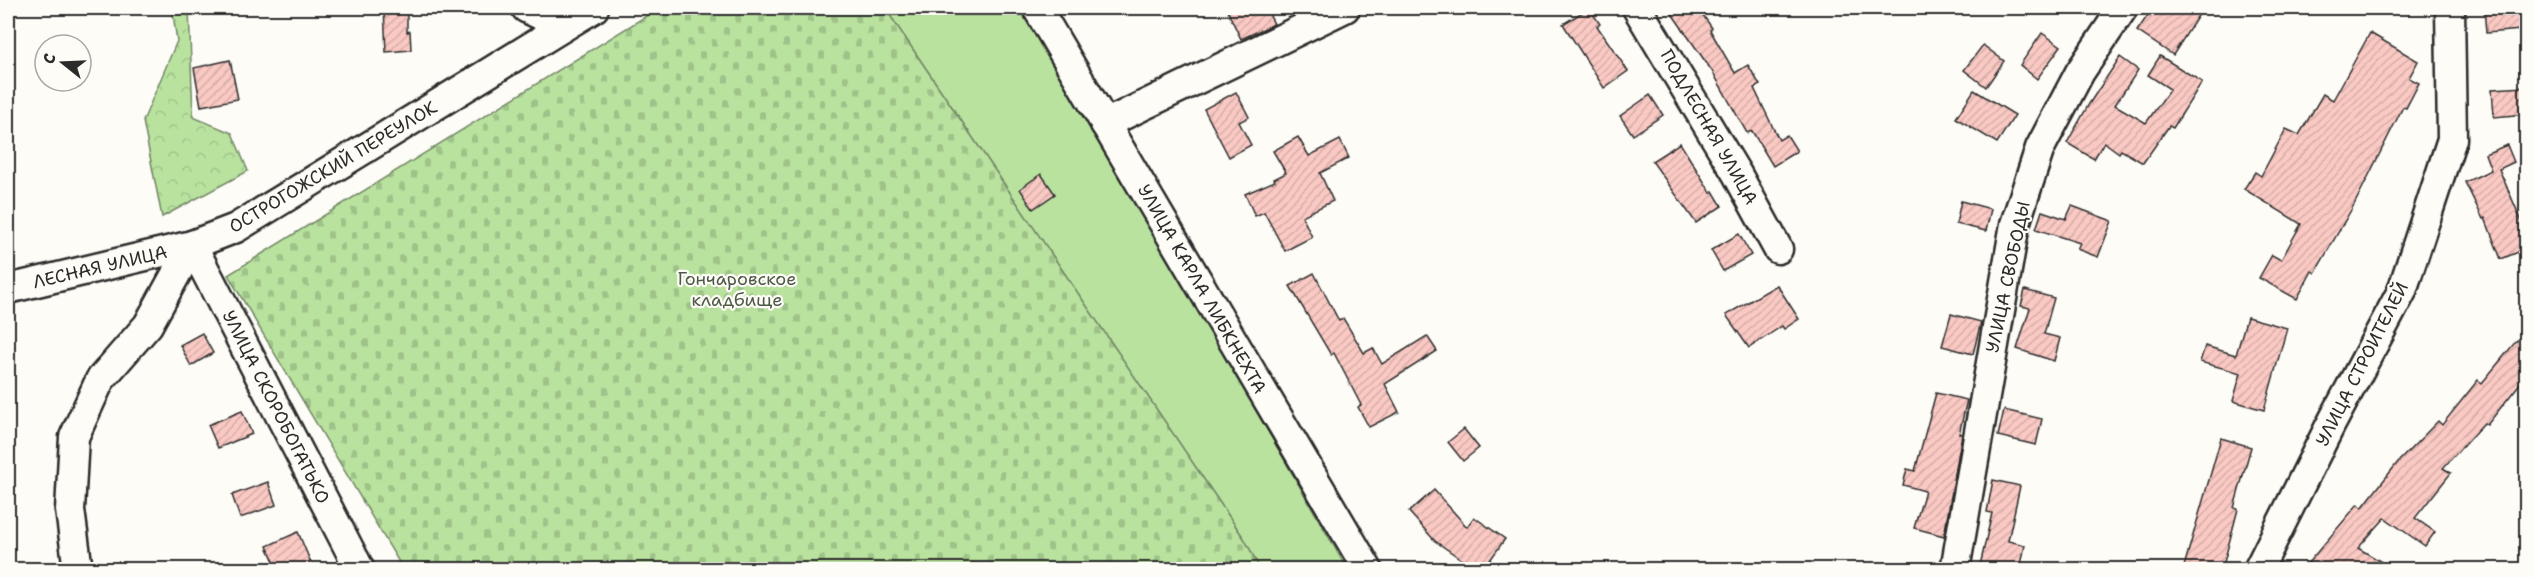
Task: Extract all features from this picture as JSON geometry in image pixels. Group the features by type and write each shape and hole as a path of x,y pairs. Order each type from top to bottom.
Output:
{"street":[{"path":"526,8 564,26"},
{"name":"ОСТРОГОЖСКИЙ ПЕРЕУЛОК","path":"192,245 236,228 594,8"},
{"name":"УЛИЦА КАРЛА ЛИБКНЕХТА","path":"1037,8 1368,570"},
{"path":"1106,124 1345,8"},
{"name":"ПОДЛЕСНАЯ УЛИЦА","path":"1637,8 1732,164 1778,249"},
{"name":"УЛИЦА СВОБОДЫ","path":"1955,570 2015,224 2040,148 2080,72 2123,8"},
{"name":"УЛИЦА СТРОИТЕЛЕЙ","path":"2258,570 2330,426 2402,291 2452,139 2450,8"},
{"path":"78,570 70,510 74,437 100,380 148,326 192,245"},
{"name":"ЛЕСНАЯ УЛИЦА","path":"8,289 192,245"},
{"name":"УЛИЦА СКОРОБОГАТЬКО","path":"192,245 360,570"}],"green space":[{"path":"172,8 189,8 193,117 232,133 248,171 162,217 143,121 177,41"},
{"name":"Гончаровское кладбище","path":"659,8 885,8 1245,540 1260,569 403,569 228,275"},
{"path":"885,8 1021,8 1124,180 1347,569 1260,569 1245,540"}],"building":[{"path":"384,8 407,8 407,32 410,31 411,50 386,52"},
{"path":"1226,8 1266,8 1274,24 1241,39"},
{"path":"1589,8 1600,24 1597,26 1628,71 1604,88 1563,24"},
{"path":"1668,8 1698,8 1712,28 1710,30 1735,73 1748,65 1760,85 1754,88 1779,140 1787,135 1797,151 1773,166 1752,131 1747,133 1712,71"},
{"path":"2153,8 2203,8 2173,55 2137,31"},
{"path":"2484,8 2520,8 2521,30 2486,33"},
{"path":"2042,33 2061,46 2037,79 2020,65"},
{"path":"2370,33 2418,61 2409,78 2419,83 2406,108 2403,107 2355,203 2315,273 2312,271 2297,299 2259,278 2272,255 2281,260 2301,224 2244,189 2255,172 2261,176 2286,129 2299,135 2323,94 2333,100"},
{"path":"1983,45 2004,61 1986,87 1964,70"},
{"path":"2160,56 2202,82 2173,128 2169,126 2143,163 2121,150 2119,153 2104,142 2094,159 2067,143 2120,57 2138,70 2115,105 2146,123 2170,89 2148,75"},
{"path":"230,60 238,99 201,106 194,68"},
{"path":"2526,87 2526,114 2494,117 2492,89"},
{"path":"1974,90 2015,115 1997,143 1956,118"},
{"path":"1236,92 1249,117 1239,122 1251,145 1229,157 1204,109"},
{"path":"1650,95 1663,115 1633,135 1620,116"},
{"path":"1298,137 1309,156 1340,140 1349,158 1320,173 1333,201 1302,216 1312,237 1285,251 1264,212 1255,216 1245,194 1275,181 1274,179 1286,173 1273,151"},
{"path":"1680,143 1711,193 1713,191 1722,206 1696,223 1652,161"},
{"path":"2507,145 2514,162 2499,169 2526,231 2526,249 2501,259 2485,218 2483,219 2465,182 2491,170 2485,154"},
{"path":"1041,174 1055,194 1033,209 1020,189"},
{"path":"1961,201 1991,209 1986,231 1956,224"},
{"path":"2072,206 2112,221 2098,257 2077,249 2080,243 2036,229 2042,211 2066,219"},
{"path":"1739,234 1751,255 1723,271 1711,250"},
{"path":"1314,273 1339,321 1343,318 1364,353 1373,348 1382,364 1427,336 1437,351 1385,384 1399,412 1369,427 1358,407 1361,405 1334,353 1331,355 1290,286"},
{"path":"1777,285 1799,319 1784,329 1782,326 1749,348 1726,315"},
{"path":"2025,290 2054,298 2044,334 2060,338 2054,361 2017,349 2030,308 2021,306"},
{"path":"1951,314 1981,322 1973,354 1942,346"},
{"path":"2247,317 2287,328 2264,410 2233,401 2241,373 2200,362 2205,346 2236,355"},
{"path":"202,333 213,353 191,366 180,345"},
{"path":"2517,340 2526,348 2526,376 2487,425 2484,423 2443,468 2451,473 2415,518 2435,532 2425,546 2385,518 2358,548 2395,570 2302,570 2358,504 2362,508 2398,462 2438,421 2442,425 2478,380 2482,383"},
{"path":"1936,393 1967,400 1959,434 1962,434 1944,536 1914,528 1925,491 1903,485 1907,469 1915,471"},
{"path":"2004,410 2042,419 2036,445 1998,436"},
{"path":"242,411 252,434 218,448 208,425"},
{"path":"1464,429 1479,448 1463,461 1448,442"},
{"path":"2221,438 2251,447 2234,508 2238,509 2222,570 2183,570"},
{"path":"1993,480 2020,486 2008,541 2025,545 2020,570 1979,570 1992,513 1987,512"},
{"path":"268,482 276,505 240,518 232,495"},
{"path":"1434,490 1467,527 1474,517 1505,539 1483,570 1477,570 1435,541 1409,512"},
{"path":"298,532 314,570 278,570 267,546"}]}
